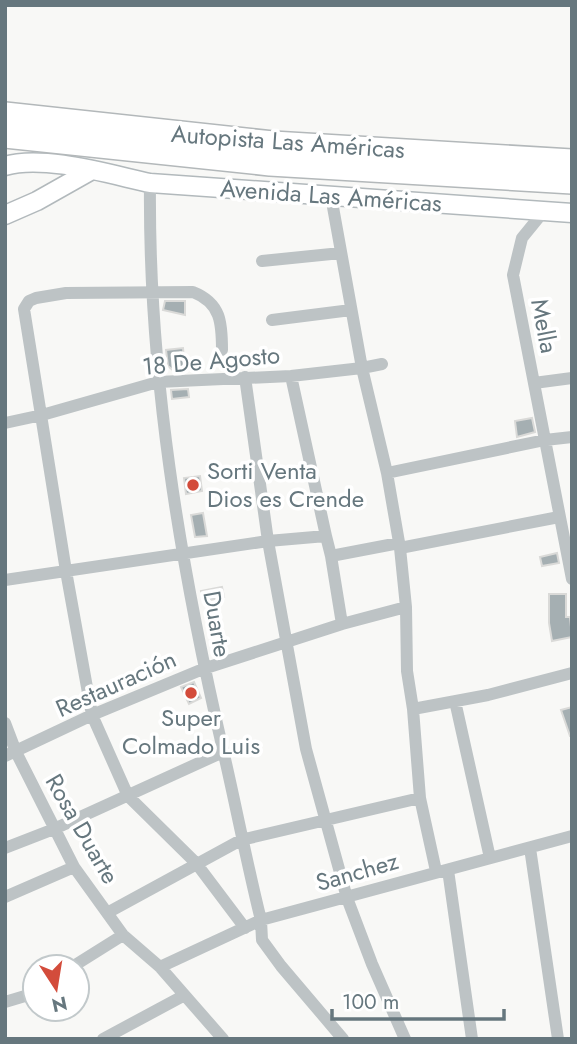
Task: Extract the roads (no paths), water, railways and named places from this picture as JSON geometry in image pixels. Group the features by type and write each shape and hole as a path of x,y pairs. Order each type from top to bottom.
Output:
{"highway":[{"name":"Autopista Las Américas","path":"5,114 272,144 572,161"},
{"name":"Autopista Las Américas","path":"5,136 270,164 572,183"}],"main road":[{"name":"Avenida Las Américas","path":"5,166 23,162 92,170 150,183 572,213"},
{"path":"5,215 29,205 92,170"}],"street":[{"name":"Duarte","path":"150,183 158,382 203,668 261,920 262,940 343,1039"},
{"path":"331,196 362,368 387,474 399,545 406,607 407,671 421,798 442,871 472,1039"},
{"name":"Mella","path":"544,211 522,238 513,275 572,579"},
{"path":"262,261 341,253"},
{"path":"222,350 220,316 214,305 204,296 193,292 65,292 29,301 24,309 92,715 128,796 196,863 245,928"},
{"path":"272,320 351,310"},
{"name":"18 De Agosto","path":"5,423 158,382 291,376 382,364"},
{"path":"291,376 331,556 342,624"},
{"path":"245,377 268,541 306,749 347,898 405,1039"},
{"path":"534,383 572,378"},
{"path":"387,474 545,440 572,437"},
{"path":"331,556 559,517"},
{"path":"5,580 268,541 326,536"},
{"name":"Restauración","path":"11,754 92,715 203,668 342,624 406,607"},
{"path":"413,709 488,695 572,673"},
{"path":"455,701 490,858"},
{"name":"Rosa Duarte","path":"5,723 11,754 74,867 123,935 160,967 223,1039"},
{"path":"5,848 54,829 223,752"},
{"path":"107,913 241,840 421,798"},
{"name":"Sanchez","path":"160,967 261,920 572,836"},
{"path":"530,848 557,1039"},
{"path":"5,897 74,867"},
{"path":"91,955 123,935"},
{"path":"103,1039 183,996"}],"place":[{"name":"Sorti Venta Dios es Crende","path":"193,485"},
{"name":"Super Colmado Luis","path":"191,693"}]}
